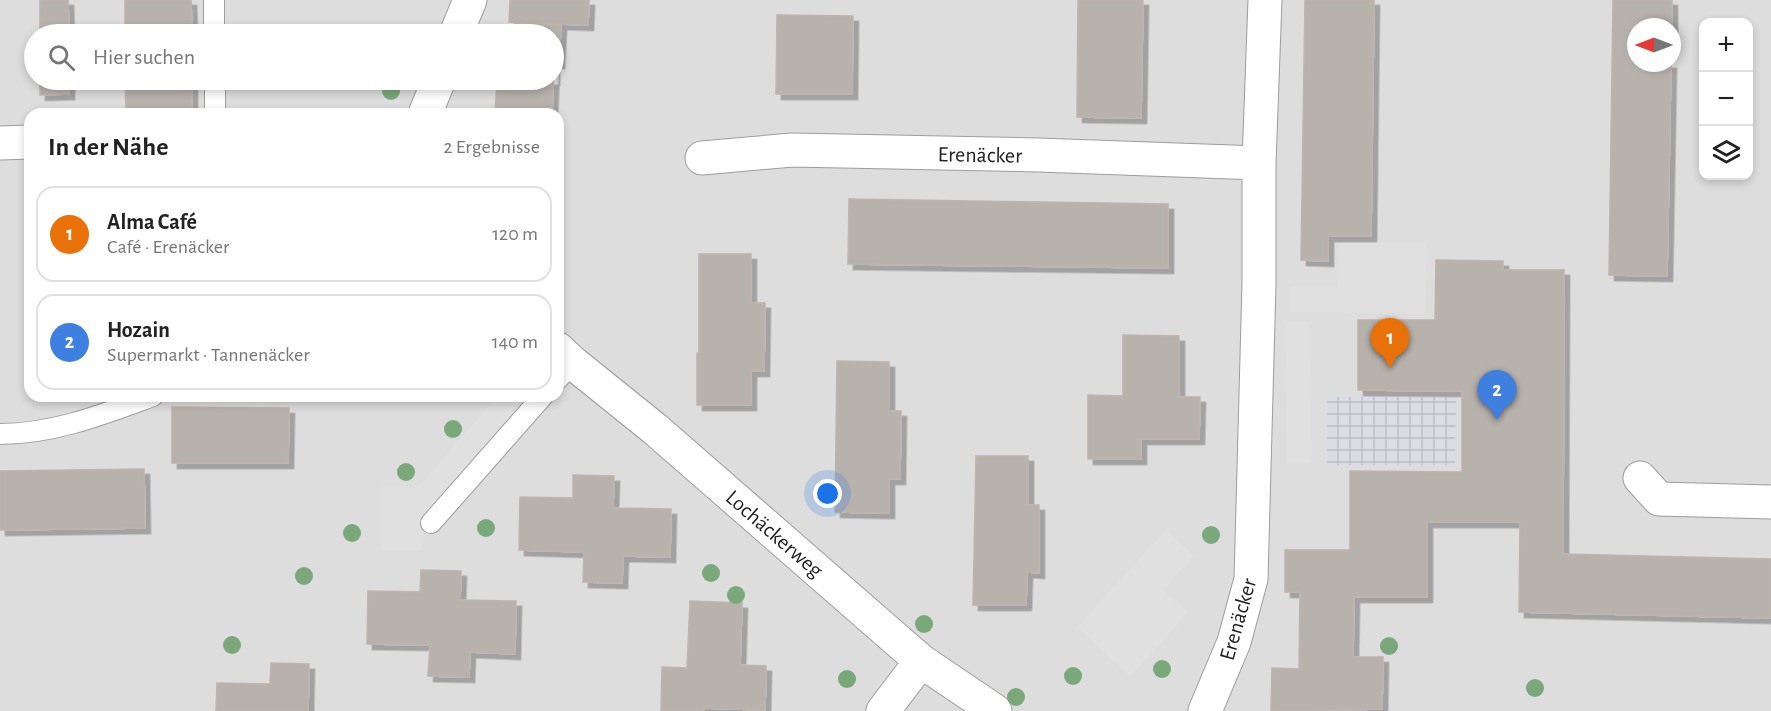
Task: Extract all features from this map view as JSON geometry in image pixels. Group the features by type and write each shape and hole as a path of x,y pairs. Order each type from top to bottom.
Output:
{"street":[{"path":"460,24 470,0"},
{"name":"Erenäcker","path":"1204,711 1234,642 1251,579 1259,284 1259,163 1265,0"},
{"path":"427,108 434,90"},
{"path":"0,143 24,142"},
{"name":"Erenäcker","path":"702,158 792,150 1039,155 1259,163"},
{"name":"Lochäckerweg","path":"564,365 655,429 921,661 995,711"},
{"path":"1640,478 1659,499 1771,502"},
{"path":"883,711 921,661"}],"lane":[{"path":"214,0 214,24"},
{"path":"215,90 215,108"},
{"path":"0,434 30,432 76,424 136,402"},
{"path":"431,523 538,402"}],"shaded area":[{"path":"0,0 1771,0 1771,711 0,711"},
{"path":"1339,243 1426,243 1425,313 1291,312 1291,287 1338,287"},
{"path":"1286,322 1310,322 1311,463 1287,463"},
{"path":"1327,397 1456,397 1455,465 1327,465"},
{"path":"493,402 524,402 426,519 421,550 381,550 382,487 419,486"},
{"path":"1166,530 1194,556 1163,590 1188,613 1130,676 1077,627"}],"building":[{"path":"40,0 68,0 69,24 40,24"},
{"path":"125,0 191,0 192,24 125,24"},
{"path":"510,0 589,0 588,25 509,22"},
{"path":"1078,0 1143,0 1141,118 1077,117"},
{"path":"1305,0 1374,0 1371,236 1328,236 1328,261 1301,260"},
{"path":"1613,0 1672,0 1672,18 1627,18 1627,72 1671,72 1667,276 1609,275"},
{"path":"777,15 853,16 852,94 776,94"},
{"path":"40,90 69,90 69,94 40,95"},
{"path":"125,90 192,90 192,108 126,108"},
{"path":"496,90 553,90 552,108 495,108"},
{"path":"849,199 1168,204 1168,268 848,264"},
{"path":"699,254 751,254 751,303 765,303 764,371 751,371 751,405 697,405"},
{"path":"1436,260 1503,261 1503,270 1564,270 1563,554 1771,559 1771,618 1519,612 1520,522 1427,522 1427,597 1354,597 1353,657 1383,657 1382,709 1271,711 1272,668 1299,669 1300,592 1285,592 1285,550 1350,550 1350,471 1462,472 1462,391 1358,390 1358,320 1435,320"},
{"path":"1123,335 1179,336 1179,397 1200,397 1199,439 1141,439 1141,459 1088,459 1088,395 1123,396"},
{"path":"837,361 889,362 889,411 901,411 900,479 889,479 889,513 835,512"},
{"path":"172,407 289,408 288,463 172,463"},
{"path":"976,456 1028,456 1028,505 1039,505 1039,573 1027,572 1026,605 973,605"},
{"path":"144,469 145,528 0,530 0,471"},
{"path":"573,475 614,476 613,508 671,509 670,557 623,556 622,583 583,582 584,552 519,550 520,497 573,498"},
{"path":"421,570 461,571 460,600 516,601 515,654 470,652 469,677 428,676 430,645 367,644 368,591 420,592"},
{"path":"690,601 742,603 740,665 766,666 765,710 704,708 704,711 661,711 662,667 687,668"},
{"path":"271,663 309,664 308,711 216,711 217,683 270,684"}],"place":[{"name":"Alma Café","path":"1390,368"},
{"name":"Hozain","path":"1497,420"}]}
